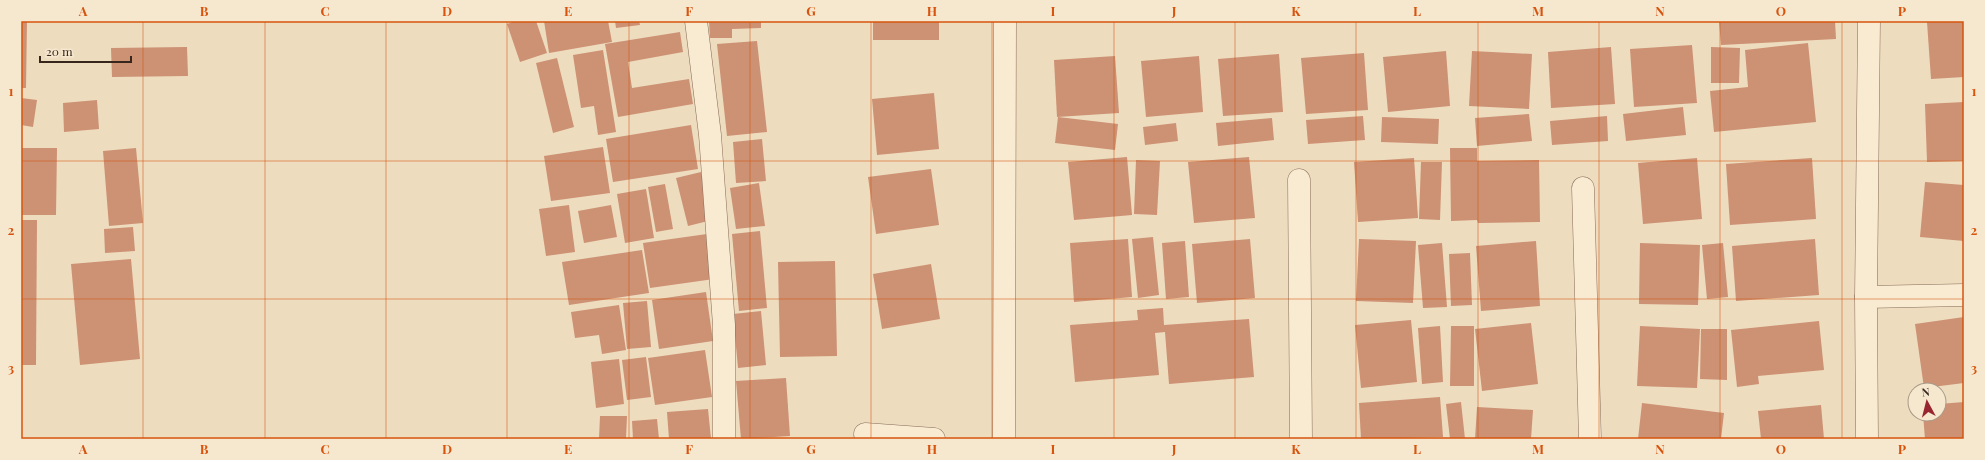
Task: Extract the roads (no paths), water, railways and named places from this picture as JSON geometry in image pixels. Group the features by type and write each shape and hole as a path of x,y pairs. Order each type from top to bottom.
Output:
{"street":[{"path":"696,21 710,135 723,317 724,439"},
{"path":"1004,439 1005,21"},
{"path":"1867,439 1866,297 1870,21"},
{"path":"1299,180 1301,439"},
{"path":"1583,188 1590,439"},
{"path":"1866,297 1964,296"},
{"path":"865,434 934,439"}]}
